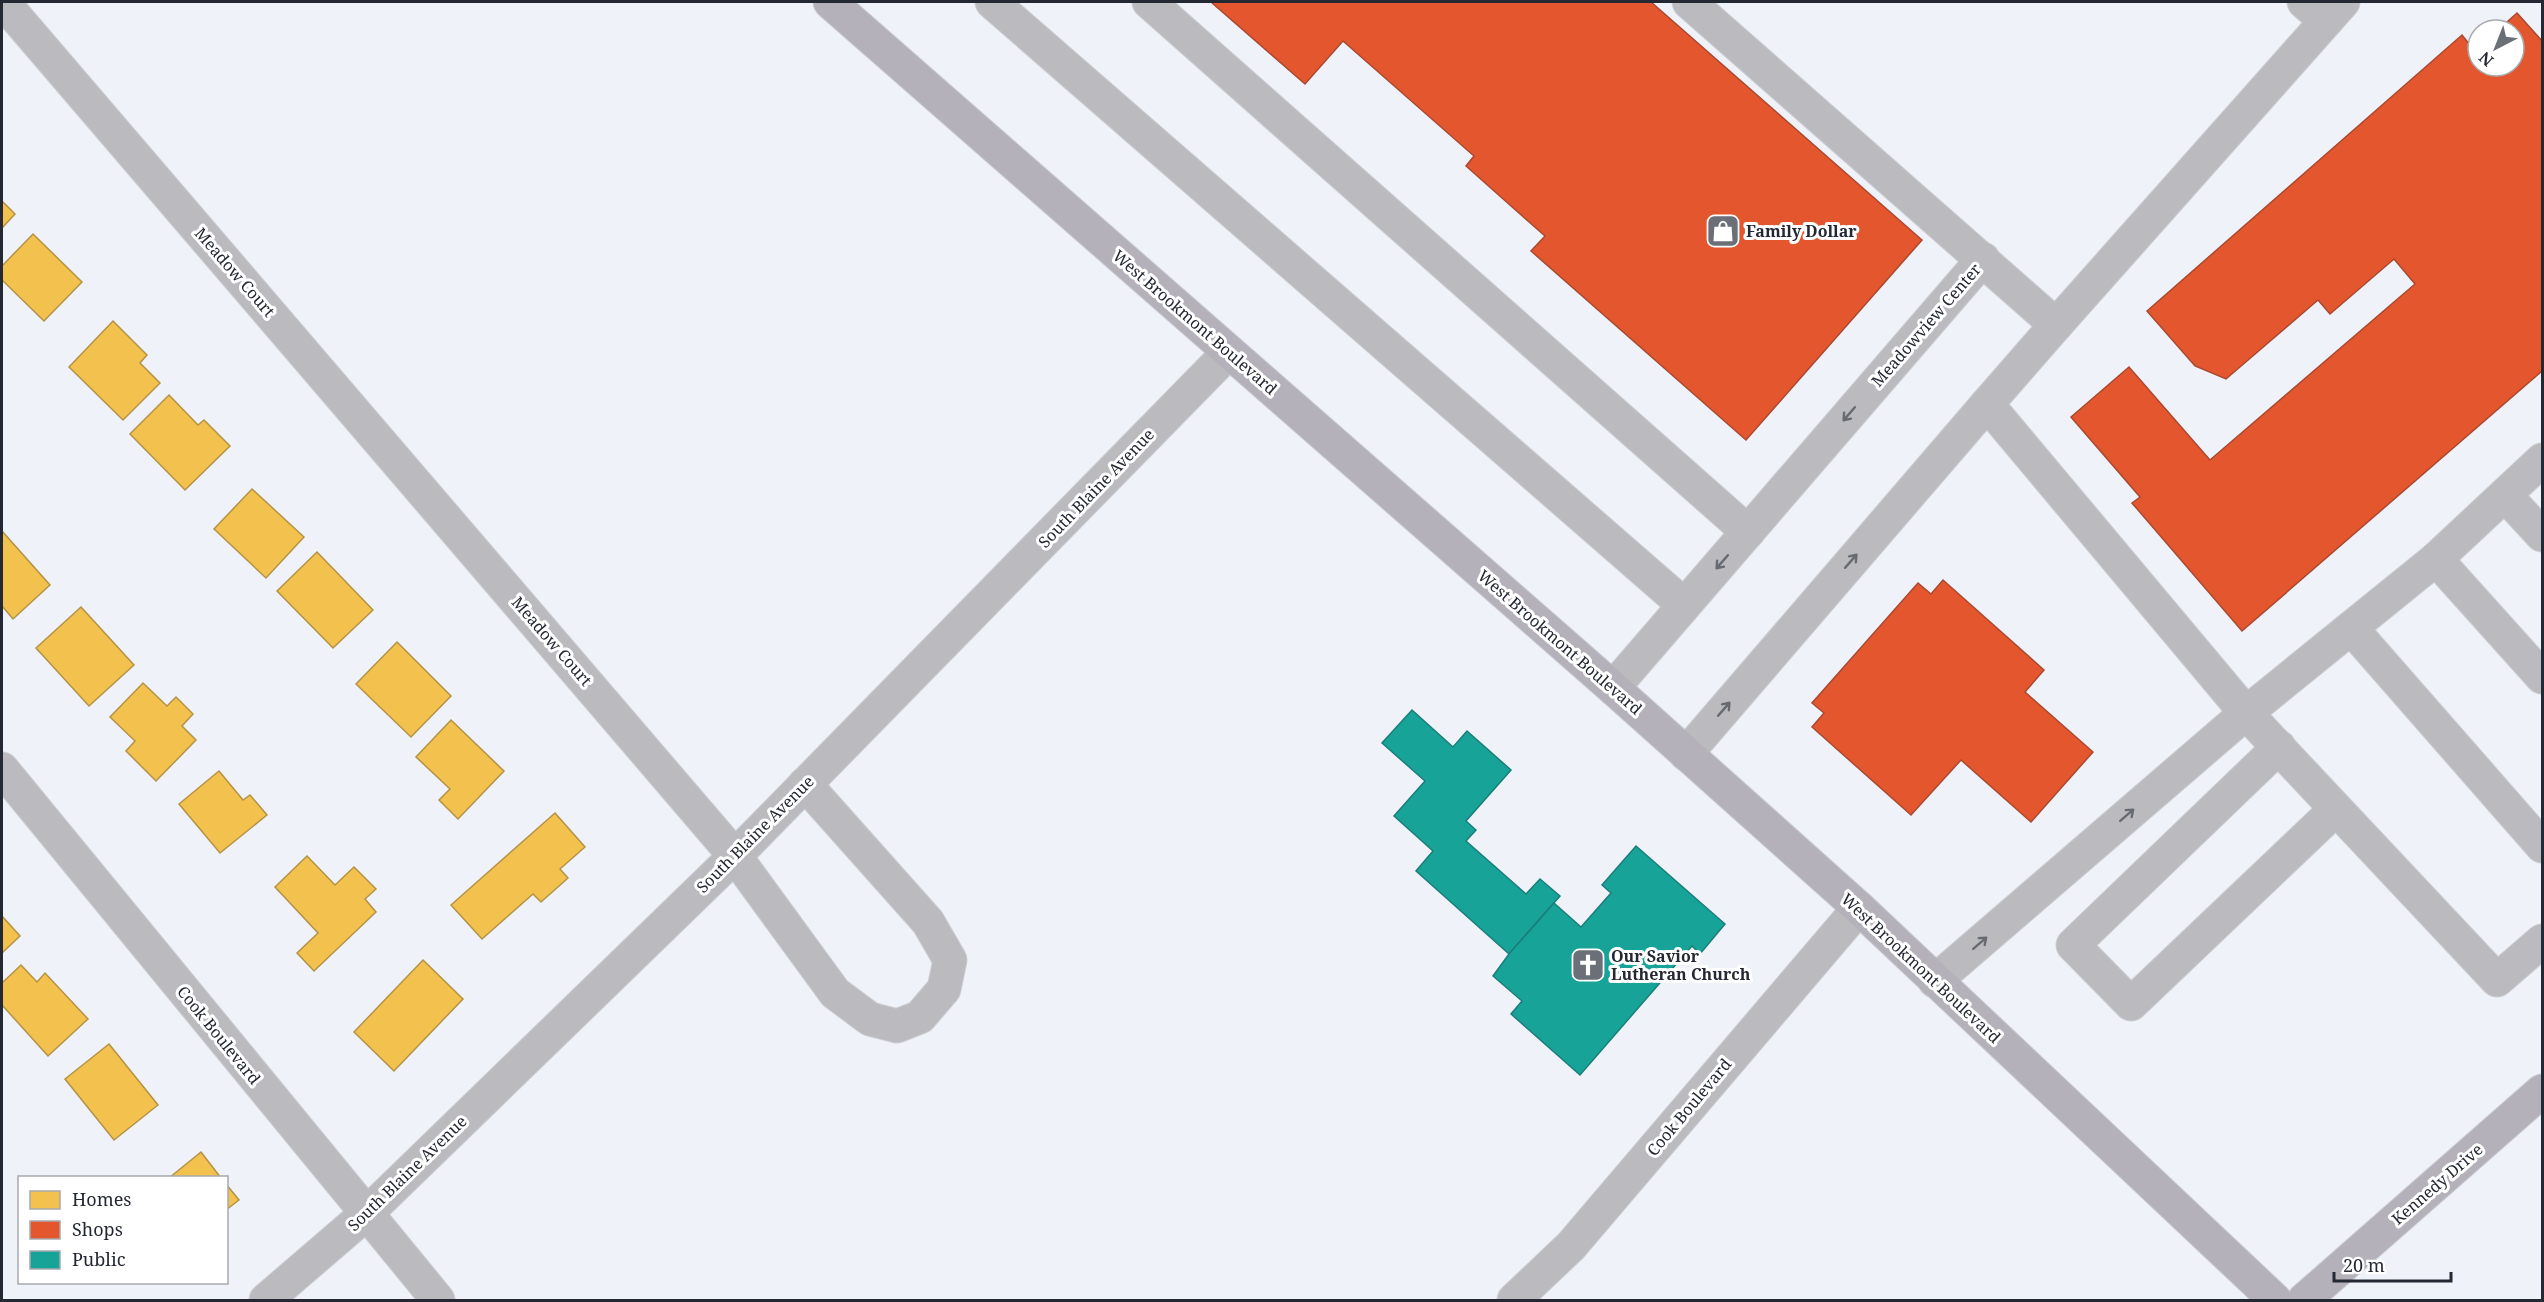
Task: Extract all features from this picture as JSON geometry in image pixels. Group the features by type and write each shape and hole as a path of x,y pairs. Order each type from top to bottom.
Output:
{"main road":[{"name":"West Brookmont Boulevard","path":"830,2 1613,688 1858,908 2275,1300"},
{"name":"Kennedy Drive","path":"2304,1300 2542,1090"}],"street":[{"name":"Meadow Court","path":"3,2 735,856 835,993 870,1019 897,1026 920,1017 944,989 950,960 928,922 805,784"},
{"path":"992,2 1684,605"},
{"path":"1149,2 1748,532"},
{"name":"Meadowview Center","path":"1613,688 1983,259 1689,2"},
{"path":"1686,754 2056,325 2324,8"},
{"path":"1983,259 2056,325"},
{"name":"South Blaine Avenue","path":"266,1300 366,1214 735,856 1229,352"},
{"path":"1987,404 2246,712 2497,980 2542,941"},
{"path":"1935,981 2246,712 2352,629 2436,559 2542,460"},
{"path":"2505,495 2542,535"},
{"path":"2436,559 2537,659"},
{"path":"2352,629 2542,846"},
{"path":"2279,747 2073,945 2131,1004 2336,808"},
{"name":"Cook Boulevard","path":"2,769 438,1300"},
{"name":"Cook Boulevard","path":"1514,1300 1571,1246 1858,908"}],"building: Homes":[{"path":"2,201 15,214 2,228"},
{"path":"33,234 82,282 44,321 2,280 2,266"},
{"path":"113,321 147,355 140,363 160,383 123,420 69,367"},
{"path":"169,395 198,425 204,420 230,446 185,490 130,434"},
{"path":"252,489 304,537 266,578 214,529"},
{"path":"2,531 50,585 13,619 2,606"},
{"path":"317,552 373,610 333,648 277,591"},
{"path":"81,607 134,665 89,706 36,648"},
{"path":"397,642 451,696 411,737 356,684"},
{"path":"143,683 167,706 176,697 193,714 182,726 196,740 156,781 126,751 135,741 110,717"},
{"path":"451,720 504,771 458,819 439,800 450,789 416,757"},
{"path":"219,771 243,800 250,795 267,815 220,853 179,804"},
{"path":"555,813 585,847 560,869 568,878 541,902 533,894 482,939 451,905"},
{"path":"307,856 335,885 354,867 376,889 365,899 376,912 314,971 297,953 318,933 275,887"},
{"path":"2,916 20,936 2,953"},
{"path":"423,960 463,999 394,1071 354,1032"},
{"path":"21,965 37,982 45,973 88,1019 48,1056 2,1005 2,983"},
{"path":"109,1044 158,1105 114,1140 65,1079"},
{"path":"201,1152 219,1176 171,1176"},
{"path":"228,1186 239,1200 228,1208"}],"building: Shops":[{"path":"1211,2 1651,2 1922,240 1746,440 1531,251 1545,236 1466,166 1474,156 1343,41 1305,84"},
{"path":"2517,13 2521,18 2511,18"},
{"path":"2526,23 2542,41 2542,371 2242,631 2132,503 2140,497 2071,417 2129,367 2210,460 2415,284 2394,259 2330,314 2318,300 2226,379 2195,366 2147,311 2462,35 2466,40 2466,78 2526,78"},
{"path":"1943,580 2044,670 2025,692 2093,752 2031,822 1961,760 1911,815 1812,727 1824,713 1812,703 1918,583 1931,594"}],"building: Public":[{"path":"1412,710 1453,747 1467,731 1511,770 1466,821 1476,830 1466,841 1526,894 1540,879 1560,896 1509,954 1416,871 1433,851 1394,816 1425,781 1382,743"},
{"name":"Our Savior Lutheran Church","path":"1636,846 1725,924 1700,954 1692,946 1580,1075 1511,1014 1522,1001 1493,976 1509,954 1554,903 1581,927 1611,893 1602,885"}],"place":[{"name":"Family Dollar","path":"1723,231"},
{"name":"Our Savior Lutheran Church","path":"1588,965"}]}
